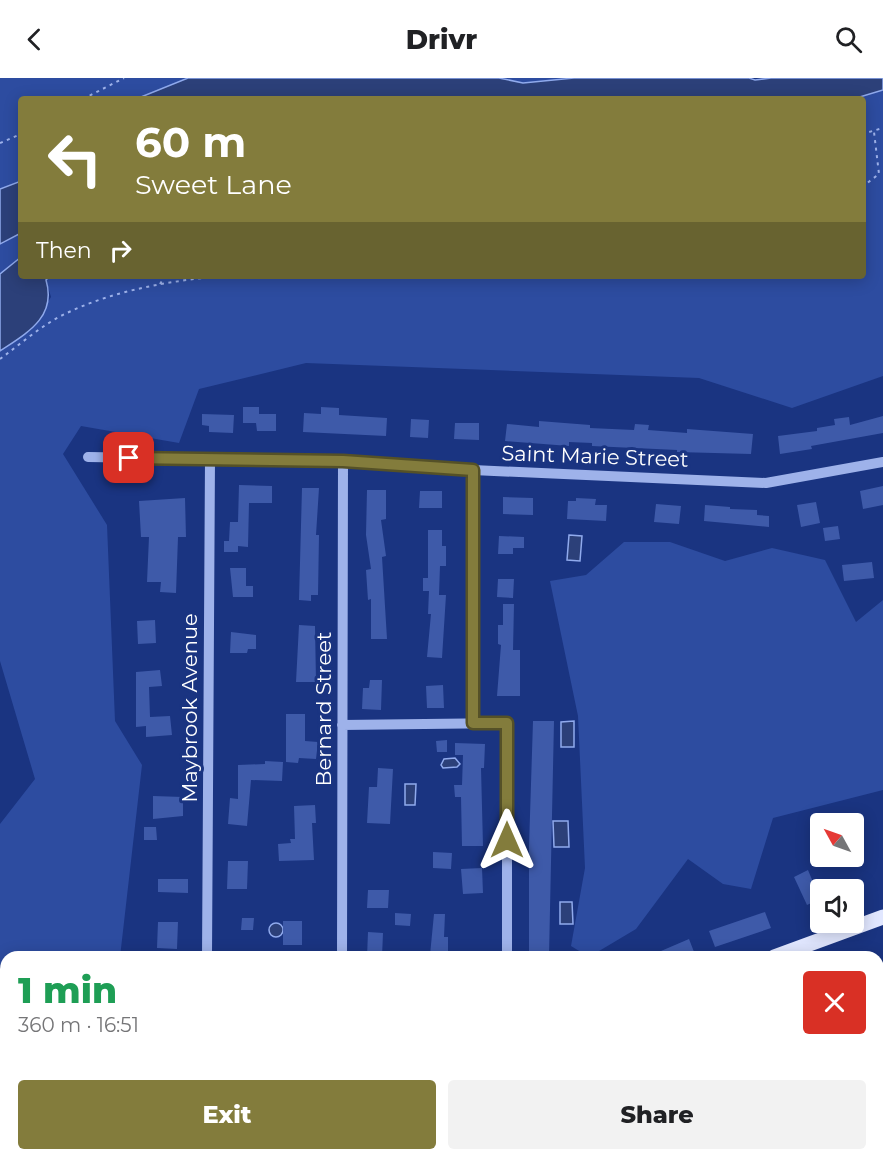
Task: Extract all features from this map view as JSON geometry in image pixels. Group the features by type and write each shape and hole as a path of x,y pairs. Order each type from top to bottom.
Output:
{"main road":[{"path":"808,950 883,917"}],"street":[{"name":"Saint Marie Street","path":"88,457 343,461 473,470 766,483 883,462"},
{"name":"Maybrook Avenue","path":"207,951 210,459"},
{"name":"Bernard Street","path":"342,951 343,461"},
{"path":"473,470 473,723"},
{"path":"342,725 507,723 507,951"}],"path":[{"path":"89,96 124,78"},
{"path":"866,133 883,128"},
{"path":"866,184 879,174 874,132"},
{"path":"0,143 18,136"},
{"path":"159,285 163,279"},
{"path":"0,359 67,312 141,288 200,279"}],"shaded area":[{"path":"0,78 188,78 143,96 18,96 18,182 0,189"},
{"path":"188,78 499,78 523,83 574,78 749,78 755,80 883,78 883,90 863,96 143,96"},
{"path":"499,78 574,78 523,83"},
{"path":"883,90 883,376 792,408 699,378 306,363 199,389 179,443 81,426 63,454 107,525 115,721 142,765 121,951 0,951 0,824 35,779 0,661 0,351 31,330 51,297 47,279 866,279 866,96 863,96"},
{"path":"18,182 18,235 0,244 0,189"},
{"path":"18,235 18,259 0,274 0,244"},
{"path":"18,259 18,279 47,279 48,293 47,304 37,323 0,351 0,274"},
{"path":"569,535 582,536 580,561 567,560"},
{"path":"624,542 670,542 725,561 772,548 825,560 856,622 883,600 883,790 773,818 751,889 723,884 688,859 636,929 599,951 579,951 571,946 585,868 578,716 550,581 586,575"},
{"path":"574,721 574,747 561,747 561,722"},
{"path":"455,758 460,764 457,767 443,768 441,765 444,759"},
{"path":"405,784 416,784 415,805 405,805"},
{"path":"553,821 568,821 569,847 554,847"},
{"path":"560,902 572,902 573,924 560,924"},
{"path":"276,923 281,925 283,930 281,935 276,937 271,935 269,930 271,925"}],"building":[{"path":"243,407 259,407 259,414 276,414 276,431 257,431 256,423 243,423"},
{"path":"321,407 339,408 339,415 387,418 386,436 303,432 304,413 321,414"},
{"path":"202,414 234,415 233,433 209,432 209,426 202,425"},
{"path":"883,416 883,433 780,454 778,436 817,431 817,428 835,425 834,419 849,417 850,425"},
{"path":"411,419 429,420 428,438 410,437"},
{"path":"539,421 590,425 590,428 634,430 635,424 649,425 648,430 687,433 687,429 753,434 751,454 677,452 677,450 592,446 592,443 569,442 569,446 505,441 507,424 539,427"},
{"path":"455,423 479,423 479,440 454,439"},
{"path":"239,485 272,486 272,503 249,503 248,547 238,546 238,552 224,552 224,541 229,541 230,522 238,522"},
{"path":"883,486 883,505 863,509 860,491"},
{"path":"302,488 319,488 316,535 319,535 318,595 311,595 311,601 299,600"},
{"path":"367,490 386,490 386,519 381,520 386,556 382,557 387,639 371,639 371,599 368,600 366,570 371,569 366,535"},
{"path":"420,491 442,491 442,508 419,508"},
{"path":"503,497 533,498 533,515 503,514"},
{"path":"185,498 186,537 178,537 176,593 160,592 161,582 147,582 149,537 141,537 139,501"},
{"path":"576,498 596,499 595,505 607,505 606,521 567,519 568,501 576,501"},
{"path":"816,502 820,523 801,527 797,505"},
{"path":"656,504 681,506 679,524 654,522"},
{"path":"705,505 757,510 757,515 769,516 769,527 704,521"},
{"path":"838,526 840,539 825,541 823,528"},
{"path":"428,530 442,530 442,546 446,546 446,566 440,566 439,595 446,595 442,658 427,657 431,614 428,614 429,591 423,591 423,578 428,578"},
{"path":"499,536 524,537 524,548 513,548 513,554 498,554"},
{"path":"872,562 874,578 844,581 842,565"},
{"path":"230,568 246,568 246,586 253,586 253,597 233,597"},
{"path":"498,579 514,579 513,598 497,597"},
{"path":"503,604 514,604 513,650 520,650 520,696 497,696 501,645 498,644 498,625 503,625"},
{"path":"155,620 156,643 138,644 137,621"},
{"path":"299,625 315,626 316,682 296,682"},
{"path":"231,632 256,635 256,649 248,649 247,653 230,653"},
{"path":"160,670 162,686 149,687 150,717 170,716 172,735 146,737 146,726 136,727 136,672"},
{"path":"370,680 382,680 381,710 362,709 363,688 369,688"},
{"path":"443,685 444,708 427,708 426,686"},
{"path":"286,714 305,714 305,741 318,742 316,759 299,758 298,763 286,762"},
{"path":"533,721 554,721 549,951 529,951 529,847"},
{"path":"447,740 447,752 437,752 436,741"},
{"path":"455,743 485,744 484,768 481,768 483,846 462,846 461,797 455,797 454,785 462,785 463,755 455,755"},
{"path":"265,761 283,762 282,781 251,780 247,826 228,824 230,798 238,799 238,765 265,764"},
{"path":"378,768 393,769 390,824 367,823 369,787 377,787"},
{"path":"153,796 183,797 183,816 153,819"},
{"path":"315,805 316,823 312,823 314,860 279,861 278,844 291,843 290,839 295,839 294,806"},
{"path":"144,827 156,827 157,840 144,840"},
{"path":"433,852 452,853 451,869 433,868"},
{"path":"228,861 248,861 247,889 227,889"},
{"path":"482,868 483,893 463,894 461,869"},
{"path":"808,870 812,879 810,904 807,905 794,877"},
{"path":"158,879 188,879 188,893 158,892"},
{"path":"368,890 389,890 388,908 367,908"},
{"path":"765,912 771,928 715,947 709,931"},
{"path":"395,913 411,914 410,926 395,925"},
{"path":"434,914 445,914 444,937 448,937 448,951 430,951"},
{"path":"242,918 254,918 253,930 241,930"},
{"path":"283,921 302,921 302,945 283,945"},
{"path":"158,922 178,922 177,949 157,948"},
{"path":"368,932 383,933 382,951 367,951"},
{"path":"689,939 694,951 661,951"}],"route":[{"path":"129,458 343,461 473,470 473,723 507,723 507,840"}]}
